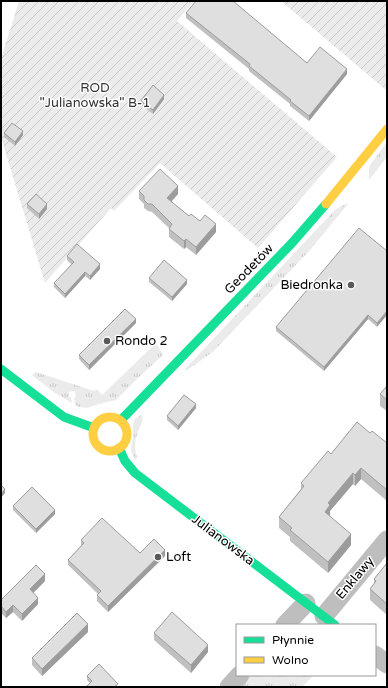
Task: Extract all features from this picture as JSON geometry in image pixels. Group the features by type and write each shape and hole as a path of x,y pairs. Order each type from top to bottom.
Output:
{"street":[{"name":"Geodetów","path":"121,420 292,243 387,129"},
{"path":"1,369 64,417 94,428"},
{"path":"105,417 121,420 127,430 127,435 123,445 109,451 99,448 93,439 96,423 105,417"},
{"name":"Julianowska","path":"119,448 125,461 135,473 330,621"},
{"name":"Enklawy","path":"330,621 387,540"},
{"path":"286,624 306,603"},
{"path":"376,656 387,664"},
{"path":"229,687 239,676"}],"green space":[{"name":"ROD \"Julianowska\" B-1","path":"19,1 194,1 177,21 337,157 258,248 160,163 114,211 111,208 45,283 1,137 1,59"},
{"path":"281,1 387,1 387,91 386,90"},
{"path":"387,142 387,157 369,180 370,165"},
{"path":"348,204 310,250 214,351 186,371 185,369 336,209"},
{"path":"156,343 163,355 116,400 87,408 75,405 75,391 69,392 69,397 71,397 72,403 55,393 32,375 36,372 94,391 97,389 102,395"},
{"path":"142,414 142,422 135,441 137,457 135,461 131,450 133,426 134,420"},
{"path":"247,676 313,676 302,687 238,687"}],"building":[{"path":"196,1 233,1 307,63 320,47 347,69 309,116 249,66 250,64 186,13"},
{"path":"153,85 164,95 153,110 141,101"},
{"path":"12,123 23,131 15,142 4,133"},
{"path":"160,169 178,186 167,198 189,216 191,214 200,221 205,215 216,224 196,247 186,239 184,241 169,229 172,224 152,204 148,204 144,200 144,196 139,191"},
{"path":"36,194 47,204 39,214 27,204"},
{"name":"Biedronka","path":"359,228 387,251 387,311 377,323 368,315 324,367 276,327"},
{"path":"77,244 100,264 90,276 85,272 65,294 54,283 74,262 67,256"},
{"path":"164,260 187,280 172,297 149,278"},
{"name":"Rondo 2","path":"125,309 136,319 89,365 79,355"},
{"path":"387,386 387,400 380,394"},
{"path":"184,395 196,404 178,426 167,416"},
{"path":"357,422 370,433 372,431 387,443 387,490 361,468 355,475 353,473 328,503 330,505 325,512 351,534 328,562 290,530 292,528 279,517 304,486 301,483 328,451 331,454"},
{"path":"1,485 5,489 1,494"},
{"path":"32,487 55,510 36,529 13,506"},
{"path":"102,518 140,553 154,539 165,550 108,606 97,595 101,591 68,560 84,543 81,540"},
{"path":"387,563 387,604 370,589 376,581 374,579"},
{"path":"36,565 45,574 30,589 38,598 22,614 13,605 6,612 1,606 1,600"},
{"path":"172,612 208,645 191,665 154,633"},
{"path":"77,613 88,624 42,669 32,658"},
{"path":"99,664 118,684 114,687 86,687 92,681 87,676"}],"traffic: fast":[{"path":"121,420 292,243 326,204"},
{"path":"1,369 64,417 94,428"},
{"path":"119,448 125,461 135,473 334,624"}],"traffic: slow":[{"path":"326,204 387,129"},
{"path":"107,417 113,417 117,418 124,424 127,434 126,441 120,448 113,451 107,451 103,450 96,444 93,437 93,431 94,427 100,420 107,417"}],"place":[{"name":"Biedronka","path":"351,285"},
{"name":"Rondo 2","path":"107,341"},
{"name":"Loft","path":"158,557"}]}
